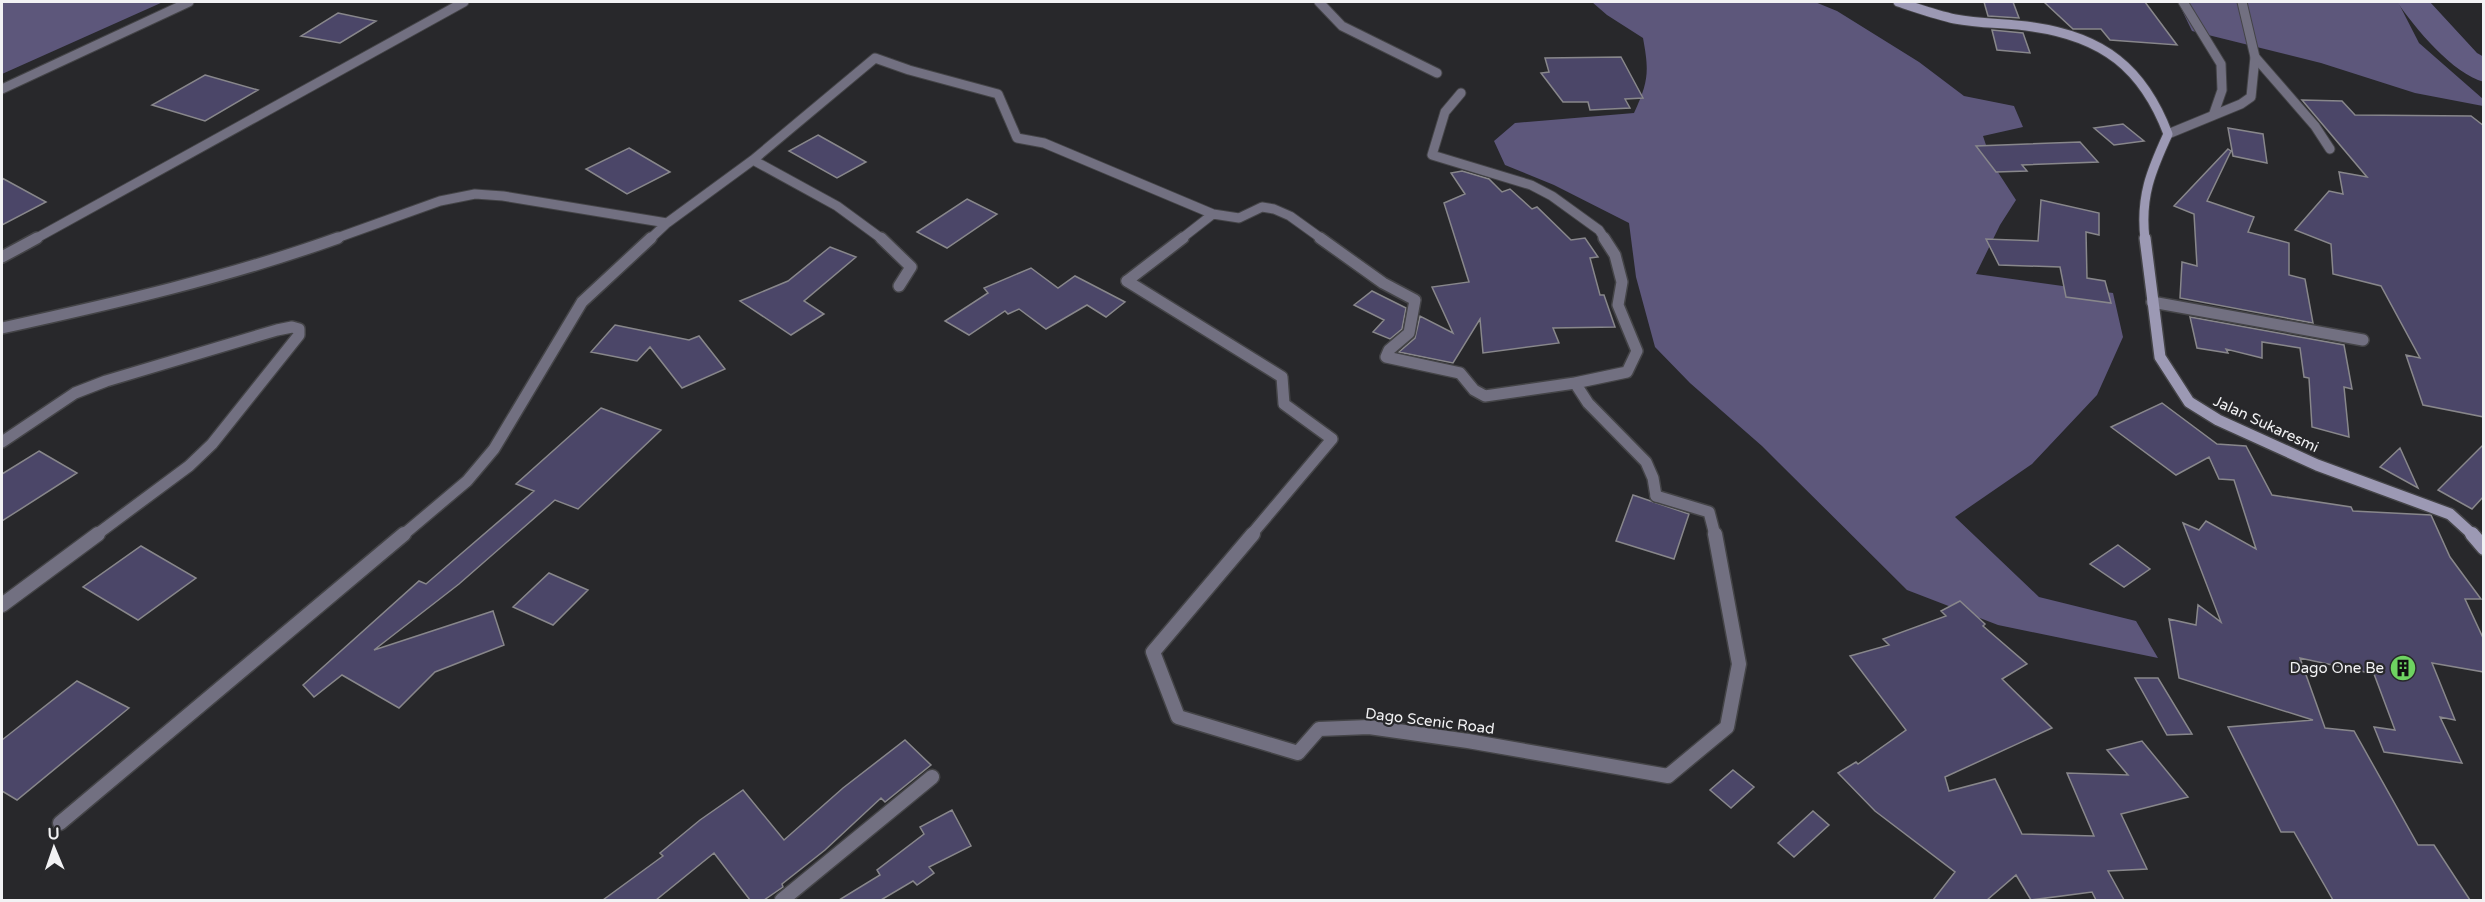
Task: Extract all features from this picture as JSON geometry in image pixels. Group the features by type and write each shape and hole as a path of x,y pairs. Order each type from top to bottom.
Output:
{"main road":[{"path":"1898,2 1955,20 2034,27 2062,33 2107,50 2133,72 2160,110 2168,134"},
{"name":"Jalan Sukaresmi","path":"2168,134 2151,171 2142,214 2160,357 2189,402 2218,420 2317,465 2450,514 2468,529 2484,548"}],"street":[{"path":"2,89 189,2"},
{"path":"2,257 464,2"},
{"path":"1319,2 1342,26 1437,73"},
{"path":"2183,2 2221,64 2222,90 2214,113"},
{"path":"2168,134 2214,113 2241,104 2252,97 2255,57 2242,2"},
{"path":"2255,57 2315,126 2330,149"},
{"path":"60,823 467,481 494,449 582,302 667,223 753,160 875,58 998,94 1017,138 1044,143 1214,214 1239,218 1262,207 1290,216 1383,283 1415,300 1409,333 1389,350 1386,357 1460,374 1474,390 1485,396 1527,388 1575,383 1627,372 1637,351 1618,305 1622,282 1615,255 1599,230 1552,196 1531,185 1432,155 1440,122 1454,98 1461,93"},
{"path":"753,160 853,214 893,246 911,267 899,286"},
{"path":"2,328 127,301 284,257 440,201 475,194 503,196 667,223"},
{"name":"Dago Scenic Road","path":"1214,214 1127,280 1282,377 1284,404 1332,439 1153,652 1178,717 1298,753 1319,729 1369,727 1468,741 1668,776 1727,727 1739,664 1719,549 1708,512 1656,496 1653,478 1646,462 1588,403 1575,383"},
{"path":"2152,302 2363,340"},
{"path":"2,442 75,393 106,381 277,330 292,327 299,329 299,335 219,435 189,466 2,605"},
{"path":"782,900 932,777"}],"shaded area":[{"path":"2,2 163,2 2,74"},
{"path":"1592,2 1815,2 1837,11 1919,62 1964,96 2014,106 2023,127 1983,136 1992,163 2016,200 2000,225 1976,274 2113,293 2123,337 2097,395 2032,464 1955,517 2039,597 2136,621 2158,658 1998,625 1907,590 1762,446 1690,383 1655,347 1636,277 1629,223 1554,185 1505,165 1494,141 1515,123 1634,113 1643,92 1646,76 1643,38 1607,15"},
{"path":"2178,2 2398,2 2419,43 2483,99 2483,106 2415,93 2321,63 2192,31"}],"building":[{"path":"1984,2 2013,2 2019,18 1988,16"},
{"path":"2044,2 2145,2 2177,45 2110,40 2101,29 2073,29"},
{"path":"338,13 376,21 340,43 301,36"},
{"path":"1992,30 2023,33 2030,53 1997,50"},
{"path":"1621,57 1643,98 1625,99 1630,108 1590,110 1588,102 1563,102 1541,73 1549,72 1545,58"},
{"path":"205,75 258,90 205,121 152,105"},
{"path":"2302,100 2342,101 2355,115 2471,116 2484,126 2484,417 2423,405 2406,355 2420,358 2381,286 2333,274 2331,244 2295,230 2329,191 2343,194 2339,172 2367,177"},
{"path":"2123,124 2144,141 2114,145 2094,128"},
{"path":"2228,128 2263,134 2267,163 2233,156"},
{"path":"818,135 866,162 837,178 789,151"},
{"path":"2080,142 2098,162 2022,165 2027,171 1996,172 1976,146"},
{"path":"629,148 670,172 627,194 586,169"},
{"path":"2228,149 2231,151 2207,201 2254,217 2248,232 2289,243 2289,275 2305,279 2313,323 2180,298 2182,262 2197,266 2194,214 2174,206"},
{"path":"1462,171 1489,179 1502,192 1510,189 1532,209 1537,207 1571,240 1585,238 1598,257 1590,258 1600,295 1604,295 1615,327 1553,328 1559,343 1483,353 1480,319 1453,363 1399,352 1415,338 1420,316 1453,333 1432,287 1469,282 1444,203 1465,194 1451,173"},
{"path":"2,178 46,202 2,225"},
{"path":"967,199 997,214 947,248 917,232"},
{"path":"2041,200 2099,213 2099,235 2086,232 2087,278 2105,281 2111,303 2066,297 2060,267 1999,265 1986,239 2038,241"},
{"path":"830,247 856,257 804,301 824,314 791,335 740,301 788,281"},
{"path":"1031,268 1058,288 1075,276 1125,302 1106,317 1087,305 1046,329 1019,309 1008,314 1005,311 969,335 945,321 988,293 984,288"},
{"path":"1372,291 1406,308 1402,329 1390,339 1373,332 1384,320 1354,305"},
{"path":"2190,317 2344,345 2352,389 2344,387 2349,437 2312,427 2309,378 2304,377 2300,348 2262,342 2262,358 2226,349 2228,353 2197,348"},
{"path":"615,325 689,340 699,336 725,369 682,388 650,347 637,361 591,352"},
{"path":"2162,403 2217,444 2246,446 2272,495 2351,507 2353,511 2431,515 2450,557 2481,599 2465,599 2484,640 2484,672 2432,663 2455,720 2440,717 2462,763 2384,752 2374,727 2395,730 2374,674 2300,658 2325,728 2354,731 2418,845 2434,845 2470,900 2333,900 2294,832 2281,832 2228,727 2313,720 2179,678 2169,619 2196,625 2198,605 2221,622 2183,523 2199,530 2206,521 2256,549 2234,480 2219,479 2209,457 2176,475 2111,427"},
{"path":"601,408 661,430 578,509 555,500 459,584 374,650 493,611 504,645 435,672 399,708 342,675 314,697 303,685 419,581 426,584 534,491 516,484"},
{"path":"2484,444 2484,496 2472,509 2438,490"},
{"path":"2400,448 2418,488 2380,467"},
{"path":"39,451 77,473 2,521 2,474"},
{"path":"1633,495 1689,514 1674,559 1616,541"},
{"path":"2118,545 2150,569 2124,587 2090,564"},
{"path":"141,546 196,578 138,620 83,587"},
{"path":"549,573 588,590 553,625 513,607"},
{"path":"1960,601 1985,624 1983,626 2027,664 2002,679 2052,728 1945,777 1949,791 1995,779 2022,834 2094,836 2067,773 2128,775 2107,750 2142,741 2188,797 2121,814 2147,869 2108,871 2124,900 2096,900 2092,892 2031,900 2016,875 1987,900 1933,900 1955,872 1875,811 1838,773 1856,762 1858,764 1906,730 1850,656 1889,645 1883,639 1946,616 1941,611"},
{"path":"2135,678 2158,678 2192,734 2167,735"},
{"path":"77,681 129,708 17,800 2,791 2,740"},
{"path":"905,740 931,765 885,802 881,798 825,850 782,884 783,887 764,900 750,900 714,853 656,900 603,900 663,856 660,853 700,820 743,790 784,840 843,788"},
{"path":"1733,770 1754,787 1731,808 1710,790"},
{"path":"952,810 971,846 929,867 934,873 917,885 913,881 881,900 839,900 880,875 877,870 924,834 920,827"},
{"path":"1813,811 1829,825 1794,857 1778,843"}],"waterway":[{"path":"2413,2 2465,60 2484,72"}],"place":[{"name":"Dago One Be","path":"2403,668"}]}
